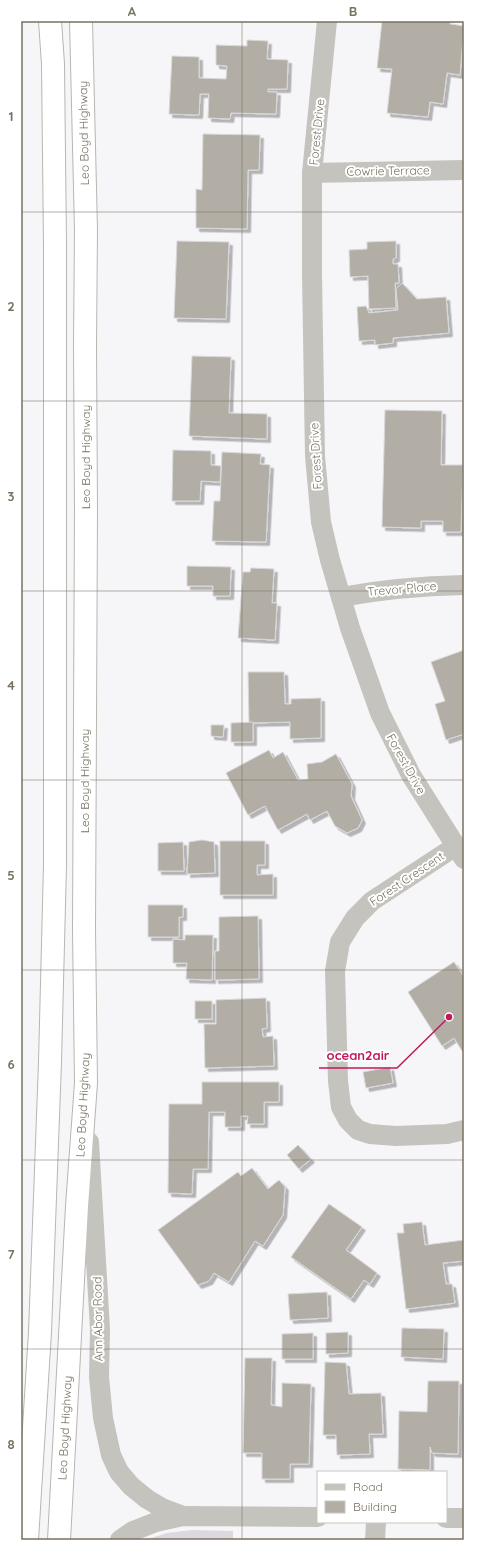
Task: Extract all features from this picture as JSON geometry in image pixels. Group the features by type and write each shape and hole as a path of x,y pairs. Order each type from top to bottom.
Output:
{"highway":[{"path":"27,1540 40,1332 50,1062 55,865 55,245 53,64 50,21"},
{"name":"Leo Boyd Highway","path":"59,1540 77,1206 86,1083 84,921 86,230 81,21"}],"street":[{"name":"Forest Drive","path":"327,21 312,173 313,381 318,496 322,530 369,686 380,713 411,775 460,852"},
{"name":"Cowrie Terrace","path":"312,173 464,170"},
{"name":"Trevor Place","path":"341,597 398,588 464,585"},
{"name":"Forest Crescent","path":"460,852 372,901 355,918 340,942 335,971 338,1081 341,1107 348,1120 358,1130 370,1134 396,1136 447,1134 464,1130"},
{"name":"Ann Abor Road","path":"86,1083 100,1329 99,1377 103,1418 111,1455 120,1472 131,1486 147,1499 164,1509 184,1516"},
{"name":"Ann Abor Road","path":"120,1540 133,1531 156,1522 184,1516 317,1517"},
{"path":"447,1518 464,1518"},
{"path":"375,1540 376,1523"}],"shaded area":[{"path":"192,1530 233,1531 233,1540 145,1540 167,1533"}],"building":[{"path":"382,21 450,21 450,24 464,26 460,75 447,73 443,104 430,102 428,117 387,113 392,69 377,68"},
{"path":"247,40 268,41 267,59 288,60 287,89 268,89 268,92 277,92 276,114 231,113 230,119 208,118 209,94 200,94 199,115 169,114 172,56 199,57 199,78 226,79 227,66 216,65 216,45 247,46"},
{"path":"203,134 260,135 259,170 248,170 247,229 196,228 196,189 202,190"},
{"path":"177,241 229,242 226,319 174,318"},
{"path":"396,241 396,258 393,259 393,264 398,264 399,283 395,283 396,308 369,309 368,276 350,277 349,250 367,249 367,242"},
{"path":"402,283 417,299 446,297 449,333 393,338 393,343 375,345 375,340 359,341 357,307 366,306 369,313 398,310 396,289"},
{"path":"192,356 231,357 229,413 267,414 267,439 189,436"},
{"path":"385,410 442,411 441,465 463,465 461,532 443,532 443,521 421,521 421,528 382,527"},
{"path":"173,450 211,451 211,465 221,466 220,482 201,481 200,501 172,501"},
{"path":"222,452 261,454 260,464 270,465 266,542 212,541 214,501 220,501"},
{"path":"187,566 231,567 230,596 213,596 213,586 187,586"},
{"path":"251,568 274,569 272,603 277,603 275,640 238,638 243,572 250,572"},
{"path":"464,650 464,734 446,740 435,704 445,701 431,662"},
{"path":"248,672 284,672 285,704 291,704 291,699 321,698 321,738 290,739 290,722 249,723"},
{"path":"253,722 253,742 231,742 231,723"},
{"path":"211,725 224,725 223,737 211,736"},
{"path":"269,750 273,758 283,752 298,780 308,779 307,764 322,762 336,754 352,784 351,796 362,820 358,828 347,833 335,826 327,811 310,820 307,814 278,830 265,806 248,815 226,773"},
{"path":"202,840 214,842 215,873 187,874 189,842"},
{"path":"220,841 265,841 265,865 257,865 257,875 273,874 273,895 220,895"},
{"path":"183,842 184,871 158,871 158,843"},
{"path":"148,905 183,905 183,917 179,917 179,937 148,937"},
{"path":"258,916 259,979 215,980 215,951 219,951 219,917"},
{"path":"185,935 213,935 212,980 186,979 187,963 173,963 173,939 185,940"},
{"path":"454,962 464,977 464,1054 454,1038 442,1046 408,992"},
{"path":"266,998 267,1028 262,1029 263,1037 273,1036 274,1066 205,1068 204,1024 216,1024 216,1000"},
{"path":"195,1001 212,1001 212,1019 195,1019"},
{"path":"390,1067 393,1083 366,1088 363,1072"},
{"path":"202,1082 279,1082 279,1102 264,1102 264,1124 247,1124 248,1116 241,1116 241,1127 225,1127 225,1112 209,1112 208,1169 193,1169 192,1194 168,1193 169,1104 202,1104"},
{"path":"298,1145 311,1159 299,1169 287,1155"},
{"path":"252,1168 268,1189 279,1180 285,1187 283,1215 263,1246 255,1241 229,1282 214,1273 209,1281 198,1285 158,1230 238,1172 241,1176"},
{"path":"329,1204 362,1227 346,1250 377,1273 370,1284 364,1280 351,1299 291,1257"},
{"path":"422,1222 425,1245 464,1240 464,1261 443,1263 446,1284 452,1284 455,1303 406,1309 397,1233 404,1233 403,1224"},
{"path":"327,1292 328,1318 290,1320 288,1294"},
{"path":"402,1328 444,1329 443,1359 401,1357"},
{"path":"348,1332 348,1353 326,1354 326,1333"},
{"path":"313,1333 313,1359 282,1359 282,1334"},
{"path":"245,1358 272,1358 271,1405 282,1407 282,1383 311,1384 309,1464 290,1464 290,1479 262,1479 262,1453 243,1453"},
{"path":"325,1362 346,1363 349,1394 381,1393 383,1434 369,1434 370,1454 337,1455 336,1435 323,1435"},
{"path":"428,1381 459,1381 458,1454 432,1453 430,1447 430,1470 398,1469 399,1411 427,1412"}],"place":[{"name":"ocean2air","path":"449,1017"}]}
